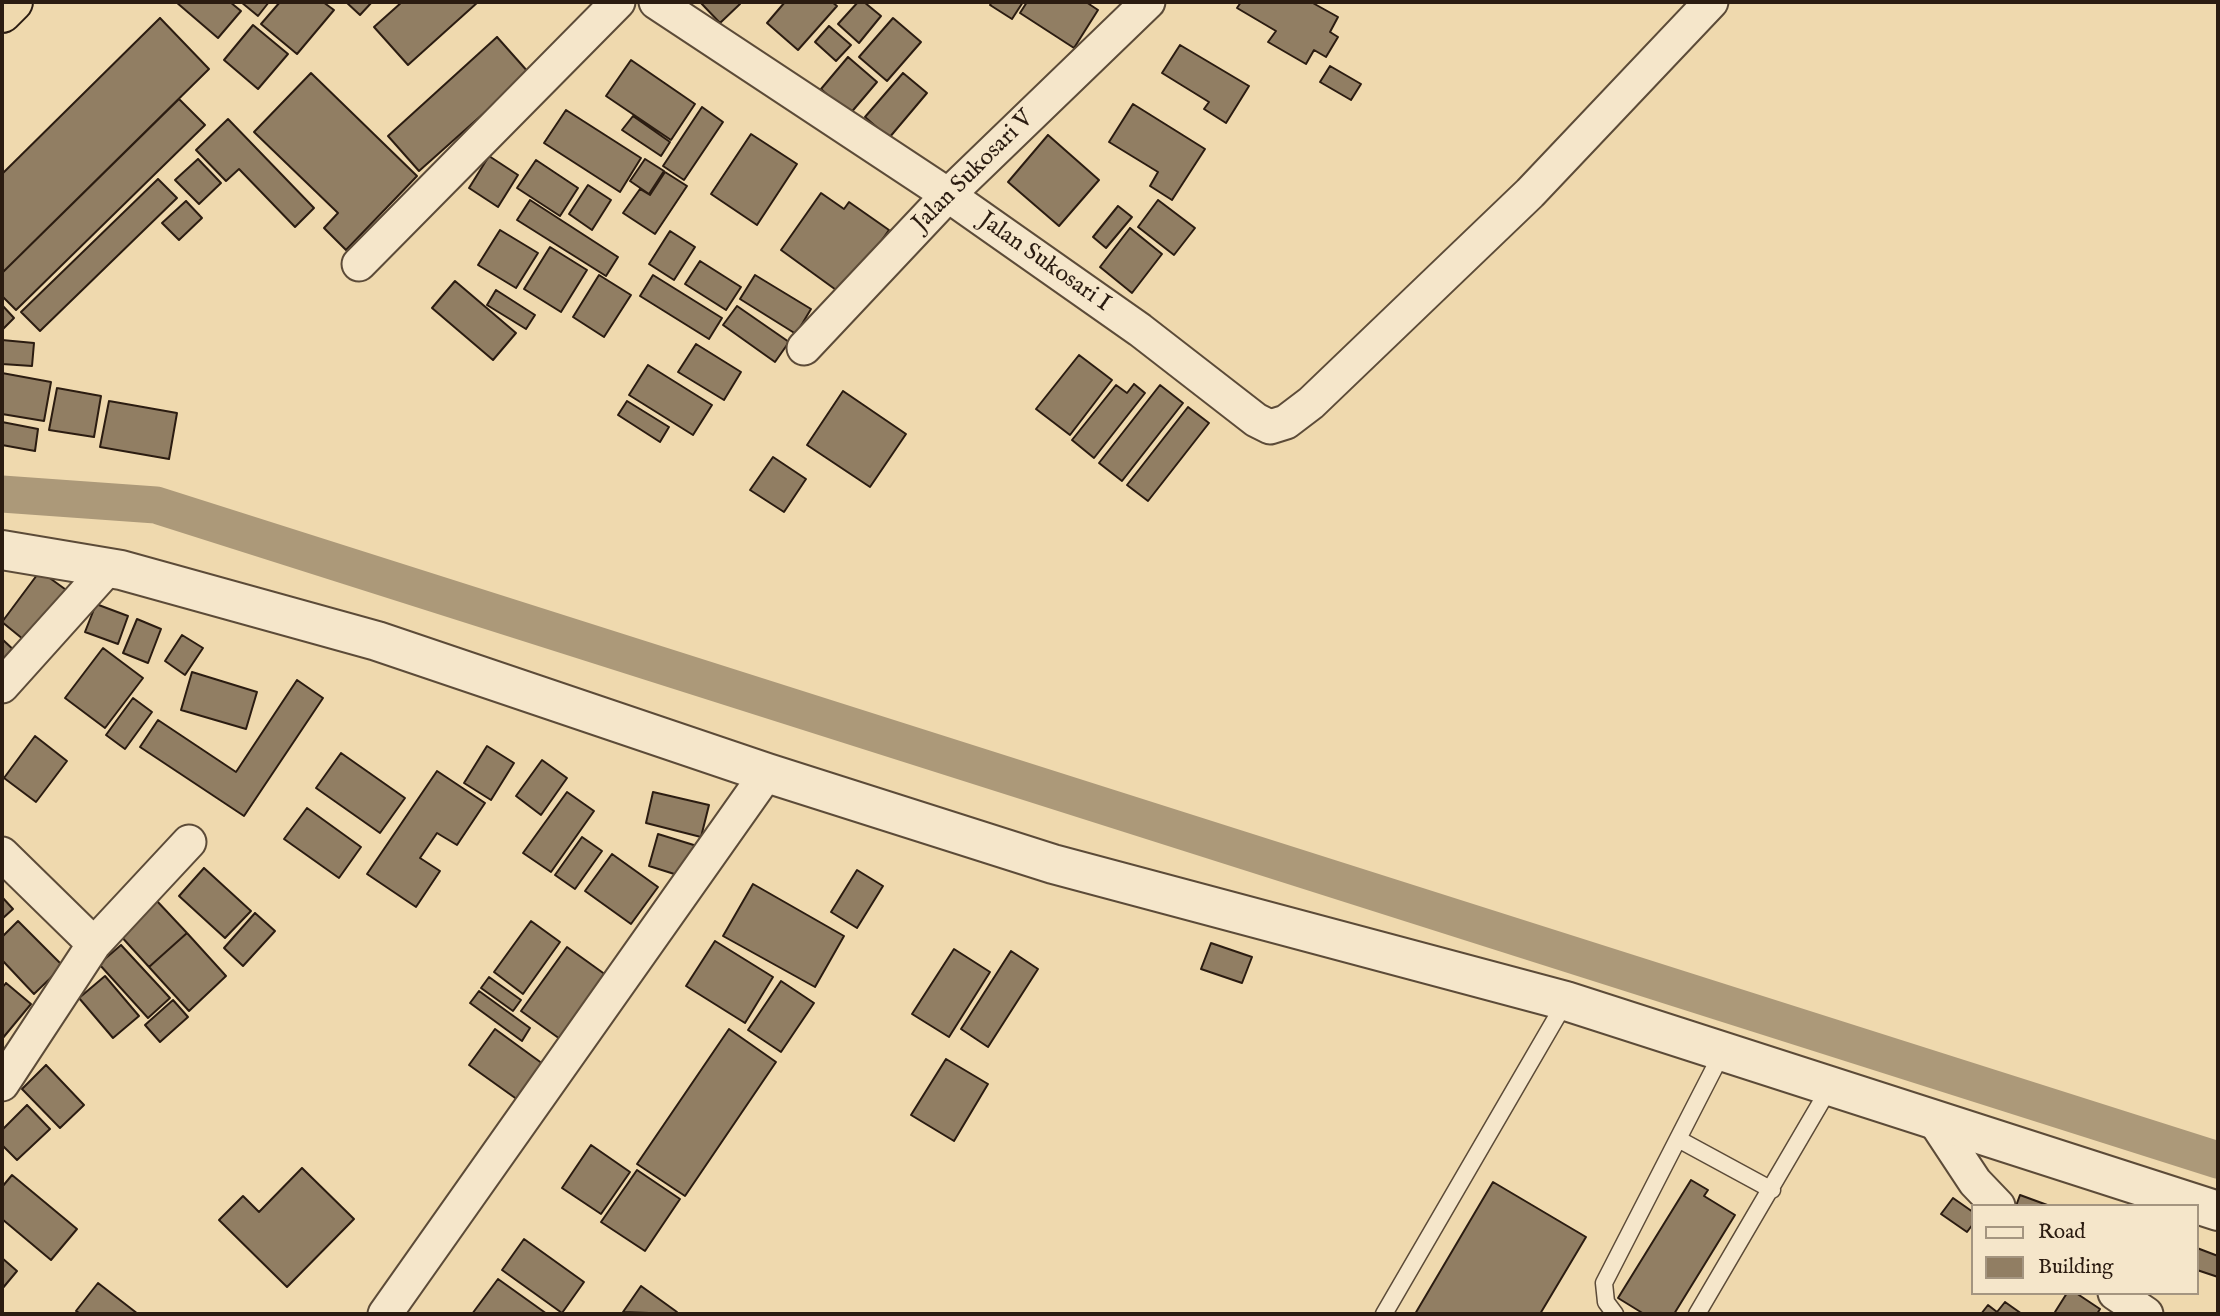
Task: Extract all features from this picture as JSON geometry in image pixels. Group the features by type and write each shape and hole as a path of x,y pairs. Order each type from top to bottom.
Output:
{"highway":[{"path":"2,13 13,2"}],"street":[{"path":"359,264 618,2"},
{"name":"Jalan Sukosari I","path":"656,2 947,195 1140,330 1256,420 1270,427 1286,422 1311,403 1530,192 1711,2"},
{"name":"Jalan Sukosari V","path":"804,348 947,195 1148,2"},
{"path":"2,550 109,567 377,641 766,773 1053,864 1566,1001 2197,1204"},
{"path":"2,686 109,567"},
{"path":"385,1314 766,773"},
{"path":"2,1084 94,944 189,842"},
{"path":"2,853 94,944"},
{"path":"1932,1117 1975,1182 1996,1204"},
{"path":"2199,1205 2218,1211"},
{"path":"2118,1295 2146,1314"}],"lane":[{"path":"1384,1314 1566,1001"},
{"path":"1615,1314 1606,1302 1604,1283 1722,1053"},
{"path":"1697,1314 1830,1087"},
{"path":"1678,1139 1772,1190"}],"building":[{"path":"176,2 230,2 241,11 218,38"},
{"path":"241,2 269,2 258,16"},
{"path":"280,2 323,2 334,10 297,54 261,24"},
{"path":"346,2 372,2 360,15"},
{"path":"402,2 478,2 408,65 374,27"},
{"path":"700,2 739,2 740,4 720,23"},
{"path":"785,2 832,2 837,6 798,50 767,23"},
{"path":"858,2 864,2 881,16 859,43 838,24"},
{"path":"992,2 1023,2 1012,19 990,5"},
{"path":"1027,2 1086,2 1098,10 1074,48 1020,13"},
{"path":"1241,2 1311,2 1338,17 1330,32 1338,37 1326,57 1314,50 1306,64 1268,42 1276,31 1237,8"},
{"path":"160,18 209,69 2,273 2,174"},
{"path":"893,18 921,42 887,81 859,57"},
{"path":"253,25 288,54 258,89 224,60"},
{"path":"829,26 851,45 836,61 815,42"},
{"path":"497,37 529,73 419,171 388,136"},
{"path":"1180,45 1249,86 1226,123 1204,109 1209,102 1162,73"},
{"path":"848,57 877,82 849,115 821,89"},
{"path":"631,60 695,104 671,140 606,96"},
{"path":"1330,66 1361,84 1351,100 1320,82"},
{"path":"311,73 417,176 346,250 324,228 338,213 254,132"},
{"path":"903,73 927,93 889,138 865,117"},
{"path":"179,99 205,125 16,310 2,296 2,273"},
{"path":"1133,104 1205,149 1172,200 1150,186 1158,172 1109,142"},
{"path":"702,107 723,122 684,180 663,166"},
{"path":"566,110 641,158 620,192 544,143"},
{"path":"633,116 670,142 661,156 622,130"},
{"path":"228,119 314,208 295,227 239,169 226,181 196,150"},
{"path":"751,134 797,164 757,225 711,194"},
{"path":"1048,135 1099,180 1059,226 1008,182"},
{"path":"489,156 518,175 498,207 469,188"},
{"path":"198,159 221,183 199,204 175,180"},
{"path":"645,159 664,171 649,194 630,181"},
{"path":"536,160 578,188 560,216 517,188"},
{"path":"665,172 687,186 655,234 623,213 640,189 650,195"},
{"path":"158,179 177,198 40,331 21,312"},
{"path":"588,185 611,200 592,230 569,214"},
{"path":"821,193 844,209 849,202 889,230 843,295 781,250"},
{"path":"530,200 618,257 606,276 517,220"},
{"path":"1158,200 1195,228 1174,255 1138,227"},
{"path":"186,201 202,218 179,240 162,223"},
{"path":"1118,206 1132,217 1106,248 1093,237"},
{"path":"1130,228 1162,254 1132,293 1100,267"},
{"path":"500,230 538,253 516,288 478,265"},
{"path":"670,231 695,247 674,280 649,264"},
{"path":"550,247 587,270 561,312 524,289"},
{"path":"700,261 741,287 726,310 685,284"},
{"path":"599,275 631,295 604,337 573,317"},
{"path":"653,275 722,318 709,339 640,296"},
{"path":"755,275 811,309 796,334 740,299"},
{"path":"455,281 516,333 493,360 432,308"},
{"path":"496,290 535,315 526,329 487,305"},
{"path":"2,305 14,318 2,330"},
{"path":"737,306 789,342 775,362 723,325"},
{"path":"2,340 34,343 32,366 2,364"},
{"path":"696,344 741,372 724,400 678,372"},
{"path":"1079,355 1112,380 1070,435 1036,409"},
{"path":"648,365 712,405 693,435 629,395"},
{"path":"2,373 51,382 44,421 2,414"},
{"path":"1134,384 1145,393 1094,458 1072,440 1116,385 1127,393"},
{"path":"1160,385 1183,403 1122,481 1099,463"},
{"path":"57,388 101,396 94,437 49,430"},
{"path":"843,391 906,434 870,487 807,445"},
{"path":"109,401 177,413 169,459 100,447"},
{"path":"627,401 669,427 660,442 618,415"},
{"path":"1188,407 1209,423 1148,501 1127,485"},
{"path":"2,422 38,429 35,451 2,445"},
{"path":"773,457 806,479 784,512 750,490"},
{"path":"40,571 69,592 29,644 2,622"},
{"path":"96,604 128,616 118,644 85,632"},
{"path":"137,619 161,629 148,663 123,653"},
{"path":"182,635 203,648 185,675 165,661"},
{"path":"2,639 18,654 2,673"},
{"path":"103,648 143,678 105,728 65,698"},
{"path":"192,672 257,692 246,729 181,710"},
{"path":"297,680 323,698 244,816 140,747 158,720 236,772"},
{"path":"133,698 152,712 125,749 106,735"},
{"path":"35,736 67,761 36,802 4,778"},
{"path":"487,746 514,763 491,800 464,783"},
{"path":"341,753 405,798 380,833 316,788"},
{"path":"542,760 567,778 541,815 516,796"},
{"path":"437,771 485,803 457,845 437,833 420,858 440,871 416,907 367,874"},
{"path":"567,792 594,811 551,872 523,853"},
{"path":"653,792 709,805 701,837 646,823"},
{"path":"307,808 361,847 339,878 284,839"},
{"path":"658,834 697,846 687,878 649,866"},
{"path":"582,837 602,851 575,889 555,875"},
{"path":"612,854 658,887 631,924 585,891"},
{"path":"204,868 251,911 225,938 179,896"},
{"path":"857,870 883,886 857,928 831,912"},
{"path":"753,884 844,936 815,987 723,936"},
{"path":"2,897 13,909 2,919"},
{"path":"156,900 187,933 149,967 119,934"},
{"path":"255,913 275,931 243,966 224,948"},
{"path":"18,921 63,966 34,994 2,960 2,937"},
{"path":"531,921 560,942 523,994 494,972"},
{"path":"187,933 226,976 189,1011 149,967"},
{"path":"715,941 773,977 745,1023 686,986"},
{"path":"1211,943 1252,957 1242,983 1201,969"},
{"path":"121,945 170,998 148,1018 99,964"},
{"path":"567,947 606,975 560,1039 521,1011"},
{"path":"954,949 990,972 949,1037 912,1014"},
{"path":"1011,951 1038,969 988,1047 961,1029"},
{"path":"105,976 139,1016 113,1038 79,998"},
{"path":"489,977 521,1000 513,1011 481,988"},
{"path":"781,981 814,1003 781,1052 748,1030"},
{"path":"6,983 31,1004 2,1039 2,988"},
{"path":"479,991 530,1028 522,1041 470,1003"},
{"path":"173,1000 188,1017 160,1042 145,1025"},
{"path":"495,1029 543,1064 518,1100 469,1065"},
{"path":"729,1029 776,1062 685,1196 637,1164"},
{"path":"946,1059 988,1084 954,1141 911,1115"},
{"path":"46,1065 84,1105 60,1128 22,1089"},
{"path":"27,1105 50,1129 17,1160 2,1145 2,1130"},
{"path":"591,1145 630,1172 601,1214 562,1188"},
{"path":"302,1168 354,1219 287,1287 219,1220 243,1196 259,1212"},
{"path":"637,1170 680,1199 645,1251 601,1222"},
{"path":"12,1175 77,1229 51,1260 2,1219 2,1187"},
{"path":"1691,1180 1708,1190 1704,1196 1735,1215 1674,1314 1644,1314 1618,1298"},
{"path":"1493,1182 1586,1237 1540,1314 1415,1314"},
{"path":"2020,1195 2045,1204 2017,1204"},
{"path":"1953,1198 1972,1211 1972,1225 1967,1232 1941,1214"},
{"path":"524,1239 584,1282 562,1313 502,1270"},
{"path":"2199,1249 2218,1256 2218,1277 2199,1271"},
{"path":"2,1258 17,1271 2,1289"},
{"path":"498,1279 547,1314 472,1314"},
{"path":"98,1283 138,1314 81,1314 76,1311"},
{"path":"641,1286 677,1312 623,1312"},
{"path":"2066,1295 2079,1295 2100,1309 2097,1314 2055,1312"},
{"path":"2005,1302 2022,1314 1981,1314 1988,1305 1997,1312"}],"waterway":[{"path":"2,494 156,505 2218,1160"}]}
